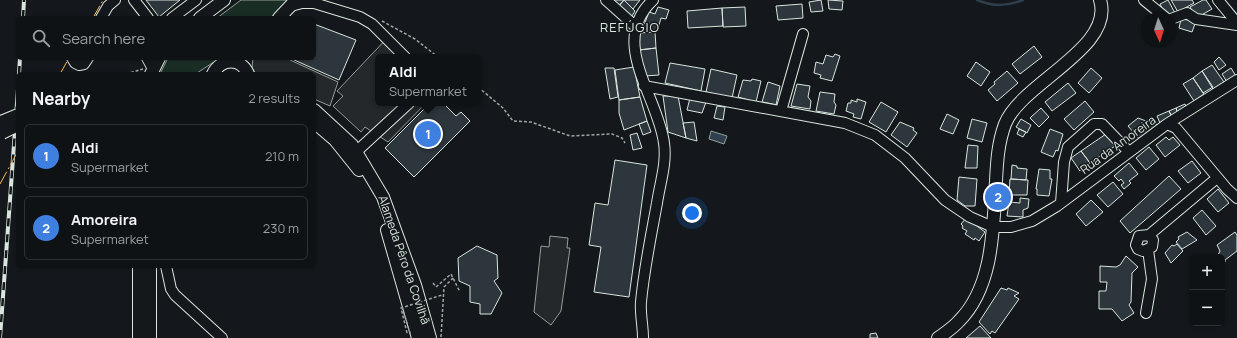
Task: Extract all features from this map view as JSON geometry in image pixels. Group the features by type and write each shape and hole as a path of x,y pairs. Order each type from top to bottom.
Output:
{"main road":[{"path":"203,16 224,0"},
{"path":"938,338 959,322 974,303 990,261 998,147 1005,123 1017,105 1080,50 1095,33 1102,9 1100,0"},
{"path":"281,16 294,3"},
{"path":"150,71 158,60"},
{"path":"218,67 237,63 247,67"},
{"name":"Alameda Pêro da Covilhã","path":"316,112 334,127 357,151 383,197 415,285 430,338"},
{"path":"1,128 16,117"},
{"name":"Alameda Pêro da Covilhã","path":"316,124 335,140 351,158 376,201 389,236 418,338"},
{"path":"1,128 16,125"},
{"path":"139,268 139,338"},
{"path":"150,268 150,338"}],"street":[{"path":"102,16 108,6 115,0"},
{"path":"134,0 146,16"},
{"path":"175,16 196,0"},
{"path":"606,0 635,26"},
{"path":"643,338 642,297 658,196 665,163 665,145 661,124 644,86 637,61 635,26 643,10 653,0"},
{"path":"1144,0 1159,12"},
{"path":"1218,0 1237,24"},
{"path":"294,3 313,2 360,18 374,26 402,54"},
{"path":"1177,17 1187,13 1196,19 1237,24"},
{"path":"781,111 803,34"},
{"path":"73,60 79,65 84,64 87,60"},
{"path":"147,60 150,71"},
{"path":"1167,124 1237,80"},
{"path":"644,86 845,123 875,135 905,158 945,200 970,217 993,227"},
{"path":"357,151 406,106"},
{"path":"1061,203 1064,162 1068,147 1094,124 1102,124 1129,152"},
{"name":"Rua da Amoreira","path":"993,227 1011,227 1032,221 1061,203 1167,124 1176,128 1217,178 1237,198"},
{"path":"1146,313 1152,279 1148,250 1143,251 1138,249 1136,245 1139,236 1149,235 1217,178"},
{"path":"167,268 175,295 222,338"}],"path":[{"path":"374,26 382,21 388,23 415,39 434,54"},
{"path":"132,72 141,69 150,71"},
{"path":"481,90 503,108 513,121 531,122 570,136 612,134 622,138 625,143"},
{"path":"433,283 436,286 451,274 460,292"},
{"path":"440,338 442,335 442,295 444,287 453,278"},
{"path":"401,308 442,295"},
{"path":"402,307 410,333 408,333 401,308 402,307"},
{"path":"401,308 407,332"}],"green space":[{"path":"241,0 289,0 272,16 220,16"},
{"path":"167,60 217,60 199,72 161,72"}],"shaded area":[{"path":"390,35 409,54 375,54 375,106 423,106 388,142 365,127 361,132 333,106 343,96 337,91"},
{"path":"253,60 290,60 338,82 330,106 316,100 316,72 255,72 252,68"},
{"path":"550,236 568,238 567,248 570,248 561,311 551,325 534,312 541,246 549,247"}],"water":[{"path":"711,131 727,136 724,144 709,139"}],"building":[{"path":"146,0 180,0 160,16 158,16"},
{"path":"614,0 624,0 617,8 612,2"},
{"path":"624,0 640,0 633,9"},
{"path":"624,0 635,11 630,19 617,8"},
{"path":"821,0 823,11 811,12 809,2"},
{"path":"828,0 843,1 842,10 829,9"},
{"path":"1168,0 1174,12 1164,12 1160,4"},
{"path":"1171,0 1192,0 1194,3 1178,12"},
{"path":"1203,0 1206,0 1212,9 1198,17 1195,16 1190,7"},
{"path":"802,4 803,18 778,20 776,6"},
{"path":"658,7 669,10 666,19 661,18 657,32 647,30 648,27 644,25 649,12 655,14"},
{"path":"745,7 746,26 723,27 722,8"},
{"path":"722,8 723,26 688,28 687,11"},
{"path":"1181,19 1196,21 1192,32 1179,28"},
{"path":"316,25 356,40 339,80 294,60 316,60"},
{"path":"655,32 656,48 639,50 638,33"},
{"path":"1034,46 1042,57 1020,74 1012,64"},
{"path":"656,48 659,75 644,76 639,50"},
{"path":"835,54 840,56 832,81 820,78 821,75 814,73 816,62 823,64 826,55 833,57"},
{"path":"1219,57 1226,65 1219,70 1214,62"},
{"path":"976,62 990,72 981,86 967,76"},
{"path":"670,63 705,69 701,91 665,83"},
{"path":"1212,65 1224,82 1213,89 1202,71"},
{"path":"634,67 640,97 619,100 615,70"},
{"path":"605,68 614,68 618,97 610,99"},
{"path":"1091,68 1102,78 1089,93 1078,83"},
{"path":"1231,68 1236,76 1227,82 1222,74"},
{"path":"711,69 737,75 732,98 706,92"},
{"path":"1007,71 1018,83 997,101 988,90 995,84 994,82"},
{"path":"1202,71 1213,87 1203,93 1193,78"},
{"path":"1193,78 1204,94 1194,101 1183,84"},
{"path":"752,79 761,81 756,102 738,97 743,80 751,81"},
{"path":"768,82 780,86 776,105 762,102"},
{"path":"1068,83 1076,93 1052,111 1045,102"},
{"path":"797,84 810,86 808,97 811,101 810,109 791,106"},
{"path":"820,92 835,94 834,102 836,105 834,114 816,111"},
{"path":"663,96 678,96 686,138 668,132"},
{"path":"640,97 647,121 624,130 619,113 619,100"},
{"path":"690,98 706,102 702,113 687,110"},
{"path":"857,99 866,102 861,119 853,117 854,114 846,111 848,103 851,103 851,100 857,102"},
{"path":"1085,101 1094,112 1074,130 1064,119"},
{"path":"881,102 898,112 886,132 869,122"},
{"path":"1185,104 1187,110 1178,114 1176,108"},
{"path":"427,106 446,106 456,116 461,112 470,121 414,177 385,148"},
{"path":"717,106 725,107 723,120 714,118"},
{"path":"1041,108 1049,117 1039,127 1030,118"},
{"path":"1176,108 1178,114 1172,117 1169,111"},
{"path":"1169,111 1172,118 1160,123 1157,116"},
{"path":"947,114 959,120 953,134 940,129"},
{"path":"1152,117 1157,125 1140,140 1128,126 1138,118 1146,121"},
{"path":"972,119 987,123 982,142 967,138"},
{"path":"1021,119 1031,125 1027,133 1016,127"},
{"path":"647,121 651,132 643,135 639,124"},
{"path":"694,122 697,141 686,138 683,123"},
{"path":"900,122 914,128 913,130 917,133 907,147 891,135"},
{"path":"1019,129 1026,132 1023,137 1017,134"},
{"path":"1050,129 1063,134 1058,151 1056,150 1053,157 1041,152"},
{"path":"637,133 642,148 633,150 630,135"},
{"path":"1106,134 1115,146 1090,163 1081,151"},
{"path":"1166,137 1169,140 1173,137 1180,145 1165,157 1156,145"},
{"path":"968,145 978,146 977,168 965,168"},
{"path":"1149,147 1159,159 1146,170 1136,158"},
{"path":"1081,151 1090,163 1080,171 1071,158"},
{"path":"615,160 647,165 629,297 594,292 601,247 589,245 595,203 608,205"},
{"path":"1192,161 1201,173 1188,183 1178,171"},
{"path":"1129,163 1138,174 1129,181 1131,183 1124,189 1121,185 1124,183 1121,179 1119,181 1114,176"},
{"path":"1012,165 1017,166 1017,168 1027,169 1026,180 1011,179"},
{"path":"1039,169 1050,170 1050,179 1052,179 1049,196 1037,195 1036,189"},
{"path":"1169,176 1181,189 1130,233 1120,221"},
{"path":"959,177 977,179 975,206 965,206 957,200"},
{"path":"1010,179 1028,180 1027,195 1009,195"},
{"path":"1113,182 1123,194 1108,207 1097,195"},
{"path":"1218,189 1229,203 1218,212 1207,199"},
{"path":"1020,198 1029,199 1028,208 1023,210 1023,217 1007,216 1009,202 1020,203"},
{"path":"1091,200 1103,212 1086,226 1076,214"},
{"path":"1202,210 1216,226 1206,235 1193,218"},
{"path":"966,218 985,232 979,241 975,238 974,240 965,234 967,231 962,228 963,226 961,224"},
{"path":"1187,232 1197,240 1182,249 1176,242 1179,239 1178,237"},
{"path":"1235,232 1237,235 1237,251 1225,260 1225,254 1218,254 1220,251 1217,245"},
{"path":"1177,244 1183,251 1171,263 1165,253 1172,245 1174,246"},
{"path":"477,246 497,255 498,278 494,281 502,293 491,314 480,314 480,304 470,302 470,286 459,281 458,258"},
{"path":"1126,256 1138,267 1132,273 1131,302 1129,305 1134,313 1122,321 1112,309 1099,309 1099,291 1106,291 1107,282 1100,282 1100,266 1116,267 1120,265"},
{"path":"1001,288 1007,290 1008,288 1019,293 1014,296 1019,299 995,333 992,331 990,334 979,322"},
{"path":"980,326 991,338 966,338"},
{"path":"876,333 878,338 870,338 870,334"}],"waterway":[{"path":"977,0 995,5 1011,4 1023,0"}],"railway":[{"path":"23,16 24,0"},
{"path":"19,72 20,60"},
{"path":"0,338 16,117"}],"power":[{"path":"94,16 103,0"},
{"path":"61,72 68,60"},
{"path":"0,184 16,155"}],"place":[{"name":"Aldi","path":"428,134"},
{"name":"Amoreira","path":"998,197"}],"district":[{"name":"REFÚGIO","path":"630,27"}]}
